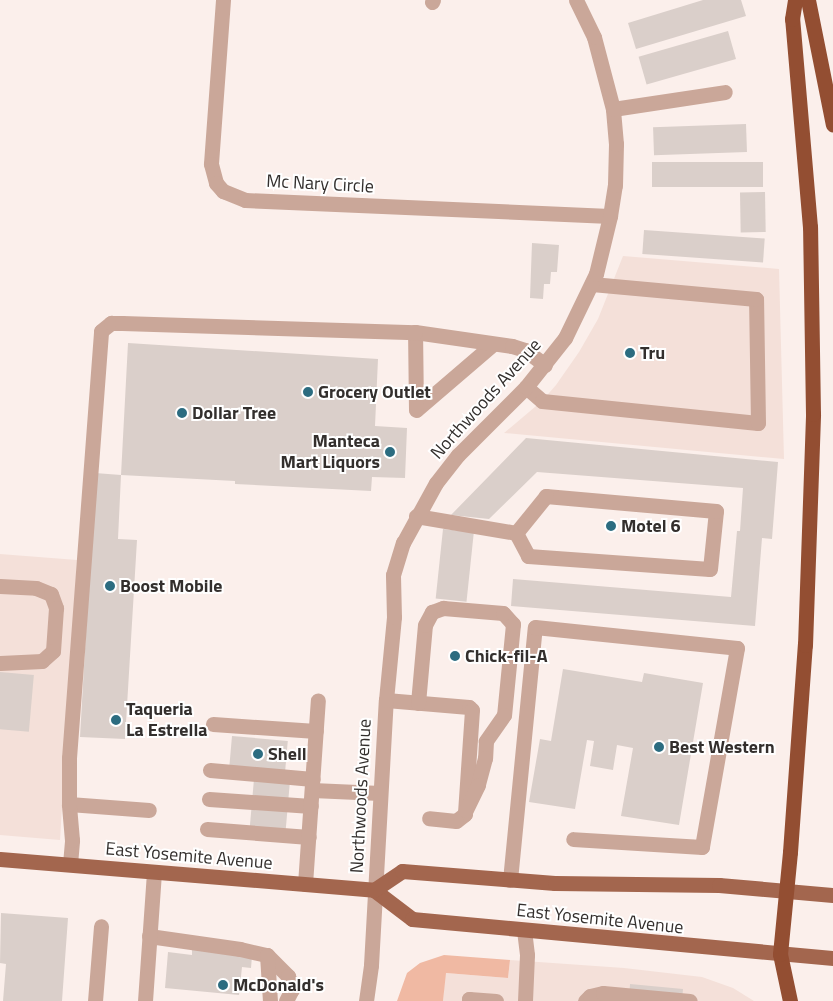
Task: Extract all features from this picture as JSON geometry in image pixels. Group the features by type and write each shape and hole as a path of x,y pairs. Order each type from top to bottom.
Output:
{"highway":[{"path":"790,1001 780,954 804,645 814,414 810,227 792,19 794,0"},
{"path":"808,0 833,125"}],"main road":[{"name":"East Yosemite Avenue","path":"0,859 374,890 412,919 833,958"},
{"name":"East Yosemite Avenue","path":"374,890 402,871 555,883 719,885 833,895"}],"street":[{"name":"Mc Nary Circle","path":"223,0 211,164 216,183 223,192 245,200 610,216"},
{"name":"Northwoods Avenue","path":"366,1001 370,965 386,700 394,617 393,575 403,543 416,516 436,483 458,455 526,387 565,338 592,284 610,216 615,185 616,144 613,109 594,37 576,0"},
{"path":"613,109 725,92"},
{"path":"526,387 542,401 758,423 756,299 592,284"},
{"path":"70,864 72,840 69,804 70,758 101,331 111,323 122,323 415,332 525,350 545,365"},
{"path":"415,332 416,410 493,344"},
{"path":"546,496 716,511 710,569 528,556 516,533 546,496"},
{"path":"416,516 516,533"},
{"path":"0,586 36,588 51,594 56,608 53,650 42,661 0,663"},
{"path":"418,702 425,625 432,612 443,608 503,613 513,624 504,715 486,741 485,758 478,785 462,818 456,821 429,818"},
{"path":"510,880 535,627 738,648 702,847 573,839"},
{"path":"305,884 318,700"},
{"path":"386,700 469,707 472,710 466,810"},
{"path":"213,724 316,731"},
{"path":"210,770 380,793"},
{"path":"209,799 311,806"},
{"path":"69,804 150,810"},
{"path":"207,829 309,837"},
{"path":"145,1001 154,872"},
{"path":"96,1001 101,926"},
{"path":"524,930 527,954 525,1001"},
{"path":"150,936 240,949 267,955 288,976 292,989 286,1001"},
{"path":"267,955 270,1001"},
{"path":"585,1001 590,996 603,993 690,1001"},
{"path":"469,1001 469,999 496,1001"}],"shaded area":[{"path":"623,256 779,269 784,459 504,433 542,401 556,385 579,352 598,319"},
{"path":"0,554 77,560 60,840 0,835"},
{"path":"444,955 510,960 508,978 446,973 443,1001 397,1001 407,973 420,963"},
{"path":"510,960 624,968 702,977 733,988 754,1001 443,1001 445,973 508,978"}],"building":[{"path":"703,0 741,0 746,16 636,49 628,23"},
{"path":"728,31 736,59 647,85 639,57"},
{"path":"746,124 747,152 654,155 653,127"},
{"path":"652,162 763,162 763,187 652,187"},
{"path":"740,192 765,192 766,232 741,232"},
{"path":"644,230 765,238 763,262 642,254"},
{"path":"532,243 559,245 557,272 551,272 550,284 544,284 543,299 530,298"},
{"path":"128,343 378,359 375,426 407,428 405,478 372,477 371,491 235,484 235,481 121,475"},
{"path":"526,438 778,462 772,539 762,538 755,626 511,606 513,579 731,597 737,531 740,531 743,488 537,472 489,519 451,515"},
{"path":"95,473 121,475 118,539 137,540 125,739 80,737"},
{"path":"443,529 474,532 467,602 436,599"},
{"name":"Best Western","path":"563,669 642,682 644,673 703,683 679,825 621,816 633,748 617,745 613,770 590,766 594,741 587,740 575,809 529,802 540,739 551,741"},
{"path":"0,672 34,675 29,732 0,729"},
{"name":"Shell","path":"232,736 288,741 285,772 229,767"},
{"name":"Shell","path":"254,779 290,782 286,832 250,829"},
{"path":"1,913 68,918 62,1001 3,1001 6,964 0,963"},
{"path":"192,949 252,956 251,968 242,967 239,995 165,988 168,952 192,955"},
{"path":"630,984 683,989 682,1001 629,998"}],"place":[{"name":"Tru","path":"630,353"},
{"name":"Grocery Outlet","path":"308,392"},
{"name":"Dollar Tree","path":"182,413"},
{"name":"Manteca Mart Liquors","path":"390,452"},
{"name":"Motel 6","path":"611,526"},
{"name":"Boost Mobile","path":"110,586"},
{"name":"Chick-fil-A","path":"455,656"},
{"name":"Taqueria La Estrella","path":"116,720"},
{"name":"Best Western","path":"659,747"},
{"name":"Shell","path":"258,754"},
{"name":"McDonald's","path":"223,985"}]}
